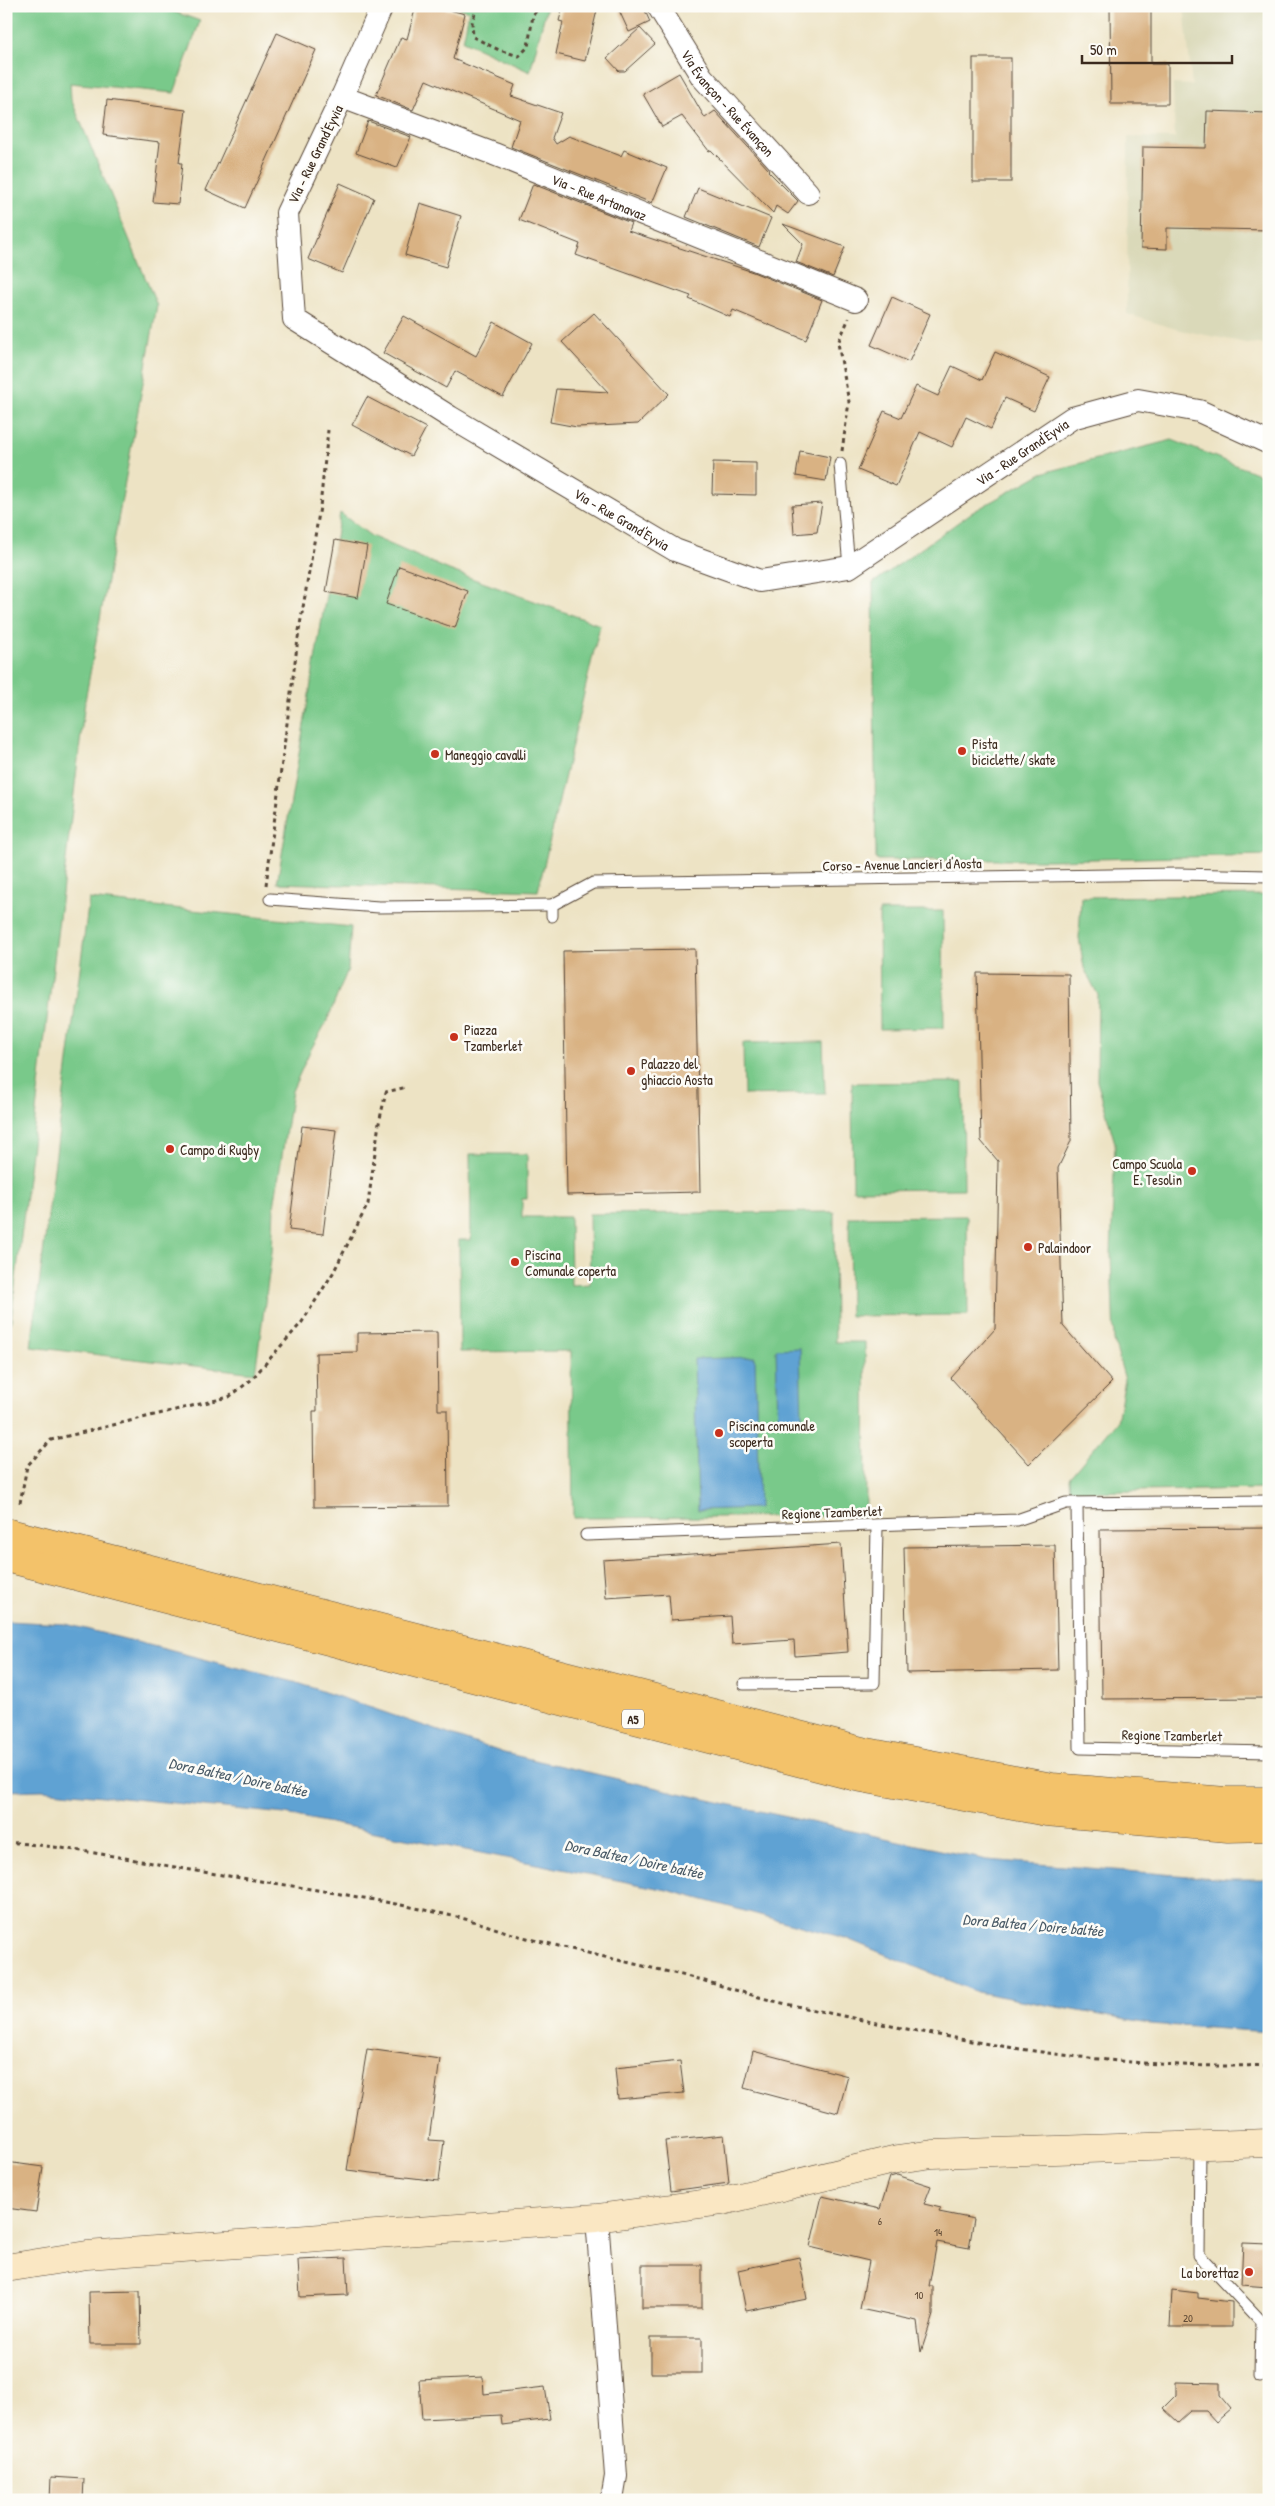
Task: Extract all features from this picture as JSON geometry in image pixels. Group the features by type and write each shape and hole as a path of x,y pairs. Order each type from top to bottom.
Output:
{"highway":[{"name":"A5","path":"6,1532 862,1751 1052,1788 1226,1801 1269,1801"},
{"name":"A5","path":"6,1558 856,1777 1046,1812 1228,1828 1269,1827"}],"main road":[{"path":"6,2268 87,2255 596,2218 723,2201 897,2159 933,2154 1269,2143"}],"street":[{"name":"Via - Rue Grand'Eyvia","path":"382,6 342,97 287,212 294,320 450,417 675,550 760,581 849,567 1072,418 1138,400 1199,412 1269,443"},
{"name":"Via Évançon - Rue Évançon","path":"658,6 702,77 808,193"},
{"name":"Via - Rue Artanavaz","path":"342,97 494,154 856,300"},
{"path":"596,2218 616,2476 612,2500"}],"lane":[{"path":"840,464 849,567"},
{"name":"Corso - Avenue Lancieri d'Aosta","path":"270,899 379,908 552,910 593,883 1178,874 1269,876"},
{"name":"Regione Tzamberlet","path":"586,1535 1017,1520 1066,1504 1269,1501"},
{"name":"Regione Tzamberlet","path":"1077,1504 1080,1748 1269,1752"},
{"path":"744,1684 874,1683 877,1526"},
{"path":"1200,2144 1199,2255 1261,2321 1260,2376"}],"path":[{"path":"477,6 472,23 473,37 498,50 519,56 528,48 533,15 540,6"},
{"path":"840,464 849,402 838,343 856,300"},
{"path":"270,899 266,885 299,631 320,507 328,430"},
{"path":"20,1503 27,1466 51,1440 229,1397 251,1380 302,1322 333,1273 368,1204 379,1123 386,1092 407,1087"},
{"path":"6,1842 47,1845 124,1857 399,1904 468,1920 526,1938 691,1978 798,2007 919,2032 1064,2054 1156,2064 1269,2065"}],"shaded area":[{"path":"1184,6 1269,6 1269,345 1246,343 1176,329 1127,314 1128,137 1175,138 1173,84 1192,85"}],"green space":[{"path":"6,6 158,6 200,21 174,93 70,83 71,99 157,306 85,701 6,1362"},
{"path":"452,6 547,6 530,72 463,41 469,11"},
{"path":"1172,440 1269,478 1269,855 1052,860 876,860 873,583 971,513 1042,473"},
{"name":"Maneggio cavalli","path":"340,513 371,536 449,570 600,625 538,891 277,883"},
{"name":"Campo Scuola E. Tesolin","path":"1269,895 1269,1489 1070,1492 1069,1478 1117,1421 1125,1380 1114,1341 1111,1254 1115,1143 1097,1081 1098,995 1084,968 1079,938 1081,897"},
{"name":"Campo di Rugby","path":"89,899 351,927 348,969 327,1021 310,1051 292,1091 274,1207 272,1253 255,1373 31,1347"},
{"path":"879,911 943,911 944,1028 880,1029"},
{"path":"823,1042 825,1093 744,1095 743,1043"},
{"path":"963,1082 964,1189 853,1190 852,1083"},
{"name":"Piscina comunale scoperta","path":"470,1154 527,1154 527,1199 522,1199 522,1217 570,1217 571,1285 590,1284 589,1214 834,1212 835,1342 865,1342 866,1516 573,1518 571,1351 460,1352 459,1240 471,1240"},
{"path":"967,1216 968,1315 850,1316 849,1217"}],"water":[{"path":"800,1348 802,1420 778,1420 776,1349"},
{"path":"755,1357 759,1508 698,1510 694,1359"},
{"name":"Dora Baltea / Doire baltée","path":"6,1621 66,1624 298,1683 504,1753 736,1806 987,1860 1227,1879 1269,1879 1269,2032 1149,2024 977,1992 845,1938 667,1890 285,1814 42,1790 6,1791"}],"building":[{"path":"416,6 434,6 465,14 453,59 515,85 511,96 561,113 552,138 556,144 569,136 621,156 624,150 667,168 652,203 511,147 520,120 426,80 413,110 376,95 401,37 407,39"},
{"path":"563,6 598,6 585,61 556,54 563,22 559,21"},
{"path":"617,6 643,6 650,22 629,32"},
{"path":"1110,6 1151,6 1151,64 1168,64 1168,104 1111,104"},
{"path":"640,28 655,44 625,71 619,71 607,58"},
{"path":"277,33 316,50 245,208 206,190"},
{"path":"973,58 1011,58 1011,182 973,182"},
{"path":"679,73 705,118 715,111 768,171 798,201 788,214 776,206 773,213 711,150 709,151 682,116 662,127 643,94"},
{"path":"107,100 186,110 179,163 182,163 178,204 153,202 160,142 103,135"},
{"path":"1207,111 1269,113 1269,230 1167,228 1167,249 1141,248 1143,147 1206,148"},
{"path":"368,121 411,137 397,168 356,153"},
{"path":"340,183 374,198 342,273 308,259"},
{"path":"533,184 631,223 628,231 753,272 822,300 806,340 733,310 730,317 689,299 691,296 576,255 580,244 519,220"},
{"path":"698,188 771,218 759,247 686,217"},
{"path":"420,203 461,216 446,267 405,255"},
{"path":"783,224 845,247 833,277 796,262 803,244"},
{"path":"892,297 930,314 909,362 871,345"},
{"path":"594,313 669,394 638,424 577,427 550,422 556,389 608,392 562,342"},
{"path":"404,316 476,356 494,322 532,343 503,397 455,371 446,388 383,353"},
{"path":"995,352 1050,377 1034,411 1005,398 991,429 966,417 952,447 920,432 896,486 858,470 884,411 901,418 916,386 938,396 952,366 982,380"},
{"path":"367,397 426,428 411,456 352,425"},
{"path":"800,451 830,457 826,481 796,476"},
{"path":"713,462 756,463 756,495 712,494"},
{"path":"822,503 817,532 794,534 792,505"},
{"path":"335,540 367,546 358,598 326,592"},
{"path":"399,566 468,591 455,628 386,604"},
{"name":"Palazzo del ghiaccio Aosta","path":"695,949 700,1192 567,1195 563,951"},
{"name":"Palaindoor","path":"977,973 1069,974 1071,1141 1058,1168 1063,1326 1112,1382 1029,1464 951,1378 995,1329 998,1161 981,1141"},
{"path":"302,1126 336,1130 323,1234 289,1230"},
{"path":"437,1332 438,1410 447,1410 448,1506 314,1507 313,1411 317,1411 316,1353 357,1352 357,1333"},
{"path":"1269,1528 1269,1698 1102,1699 1100,1529"},
{"path":"841,1544 848,1652 795,1656 794,1640 732,1644 730,1616 671,1620 669,1594 606,1598 603,1560"},
{"path":"1055,1545 1058,1670 907,1673 904,1547"},
{"path":"367,2049 440,2059 429,2140 444,2141 439,2181 347,2170"},
{"path":"753,2051 848,2076 838,2113 744,2088"},
{"path":"680,2061 684,2093 618,2099 615,2068"},
{"path":"724,2135 729,2183 671,2191 665,2141"},
{"path":"6,2162 43,2167 36,2212 6,2208"},
{"path":"897,2175 931,2186 924,2204 941,2208 939,2212 974,2219 969,2248 937,2242 929,2286 933,2286 933,2315 921,2352 917,2321 860,2309 869,2261 810,2247 822,2196 880,2209 890,2177"},
{"path":"1243,2243 1269,2244 1269,2287 1241,2285"},
{"path":"799,2257 807,2299 746,2311 738,2270"},
{"path":"346,2258 348,2295 300,2297 298,2260"},
{"path":"642,2265 702,2265 702,2308 642,2308"},
{"path":"1172,2290 1198,2293 1198,2298 1232,2302 1232,2327 1170,2327"},
{"path":"140,2291 141,2344 90,2344 89,2292"},
{"path":"651,2338 702,2338 702,2373 651,2373"},
{"path":"483,2377 484,2394 545,2387 550,2419 502,2425 501,2415 422,2419 419,2380"},
{"path":"1176,2382 1220,2383 1220,2396 1231,2409 1216,2422 1206,2411 1190,2411 1178,2422 1163,2408 1176,2395"},
{"path":"51,2477 84,2479 83,2500 50,2500"}],"place":[{"name":"Pista biciclette/ skate","path":"962,751"},
{"name":"Maneggio cavalli","path":"435,754"},
{"name":"Piazza Tzamberlet","path":"454,1037"},
{"name":"Palazzo del ghiaccio Aosta","path":"631,1071"},
{"name":"Campo di Rugby","path":"170,1149"},
{"name":"Campo Scuola E. Tesolin","path":"1192,1171"},
{"name":"Palaindoor","path":"1028,1247"},
{"name":"Piscina Comunale coperta","path":"515,1262"},
{"name":"Piscina comunale scoperta","path":"719,1433"},
{"name":"La borettaz","path":"1249,2272"}]}
